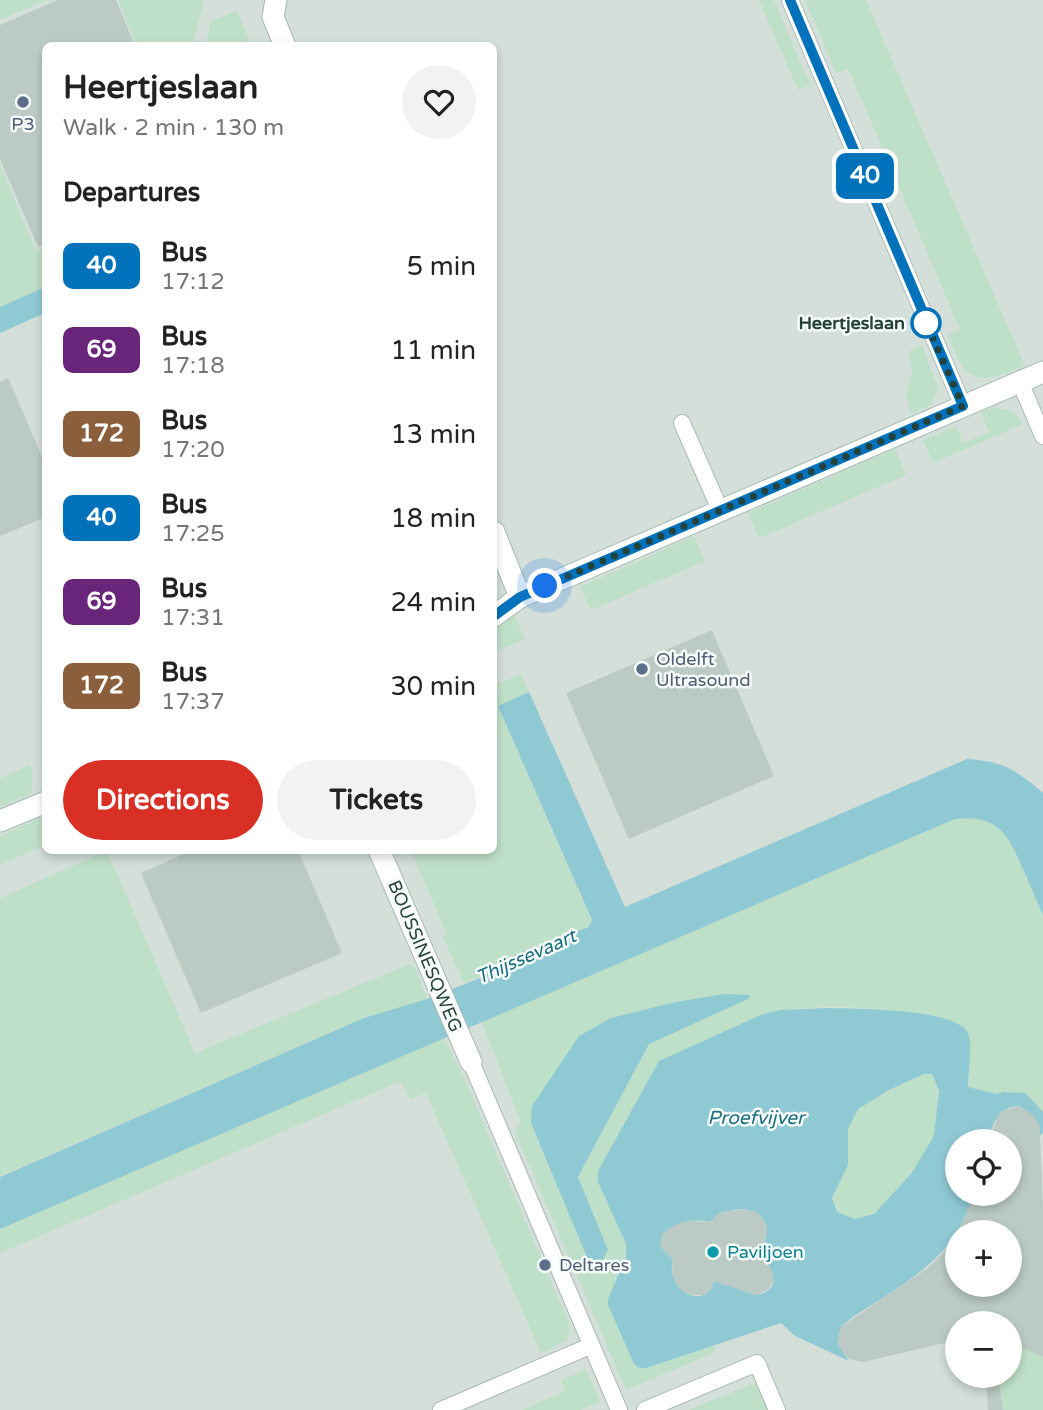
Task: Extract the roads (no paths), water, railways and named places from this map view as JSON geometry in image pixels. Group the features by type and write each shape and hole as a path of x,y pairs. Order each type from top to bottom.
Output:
{"street":[{"path":"276,0 273,17 283,42"},
{"path":"497,614 520,597 1043,372"},
{"path":"497,540 520,597"},
{"path":"497,598 520,597"},
{"path":"0,821 42,804"},
{"name":"BOUSSINESQWEG","path":"381,854 471,1062"}],"lane":[{"path":"790,0 963,406"},
{"path":"1020,382 1043,436"},
{"path":"682,423 720,512"},
{"path":"471,1062 619,1410"},
{"path":"441,1410 590,1346"},
{"path":"645,1410 757,1363 777,1410"}],"water":[{"path":"42,288 42,314 0,333 0,307"},
{"name":"Thijssevaart","path":"529,692 625,907 967,759 1008,768 1043,793 1043,915 1006,836 991,823 969,818 955,819 0,1229 0,1177 364,1018 427,999 480,978 517,954 589,927 592,920 498,706"},
{"path":"724,994 750,995 748,999 649,1044 578,1177 608,1250 597,1270 592,1269 531,1123 532,1106 579,1036 611,1018 676,1002"},
{"name":"Proefvijver","path":"830,1008 926,1014 945,1019 959,1025 968,1033 968,1087 997,1094 1025,1093 1043,1112 1043,1133 1040,1136 1035,1121 1026,1110 1014,1106 1000,1114 992,1129 945,1129 945,1206 970,1206 967,1213 963,1220 945,1220 945,1247 925,1268 842,1326 838,1343 849,1361 795,1336 781,1323 646,1368 639,1368 634,1364 608,1305 608,1299 626,1257 626,1244 598,1182 598,1171 659,1061 763,1014 780,1010","holes":["924,1074 932,1074 939,1091 934,1136 911,1174 874,1214 855,1219 837,1212 832,1198 848,1165 848,1129 858,1109 889,1090","739,1209 760,1216 766,1224 762,1253 773,1278 771,1288 756,1295 714,1281 710,1290 696,1296 680,1288 672,1270 673,1259 661,1247 662,1235 684,1222 710,1222 719,1213"]}],"place":[{"name":"P3","path":"23,102"},
{"name":"Heertjeslaan","path":"926,323"},
{"name":"Oldelft Ultrasound","path":"642,669"},
{"name":"Paviljoen","path":"713,1252"},
{"name":"Deltares","path":"545,1265"}]}
